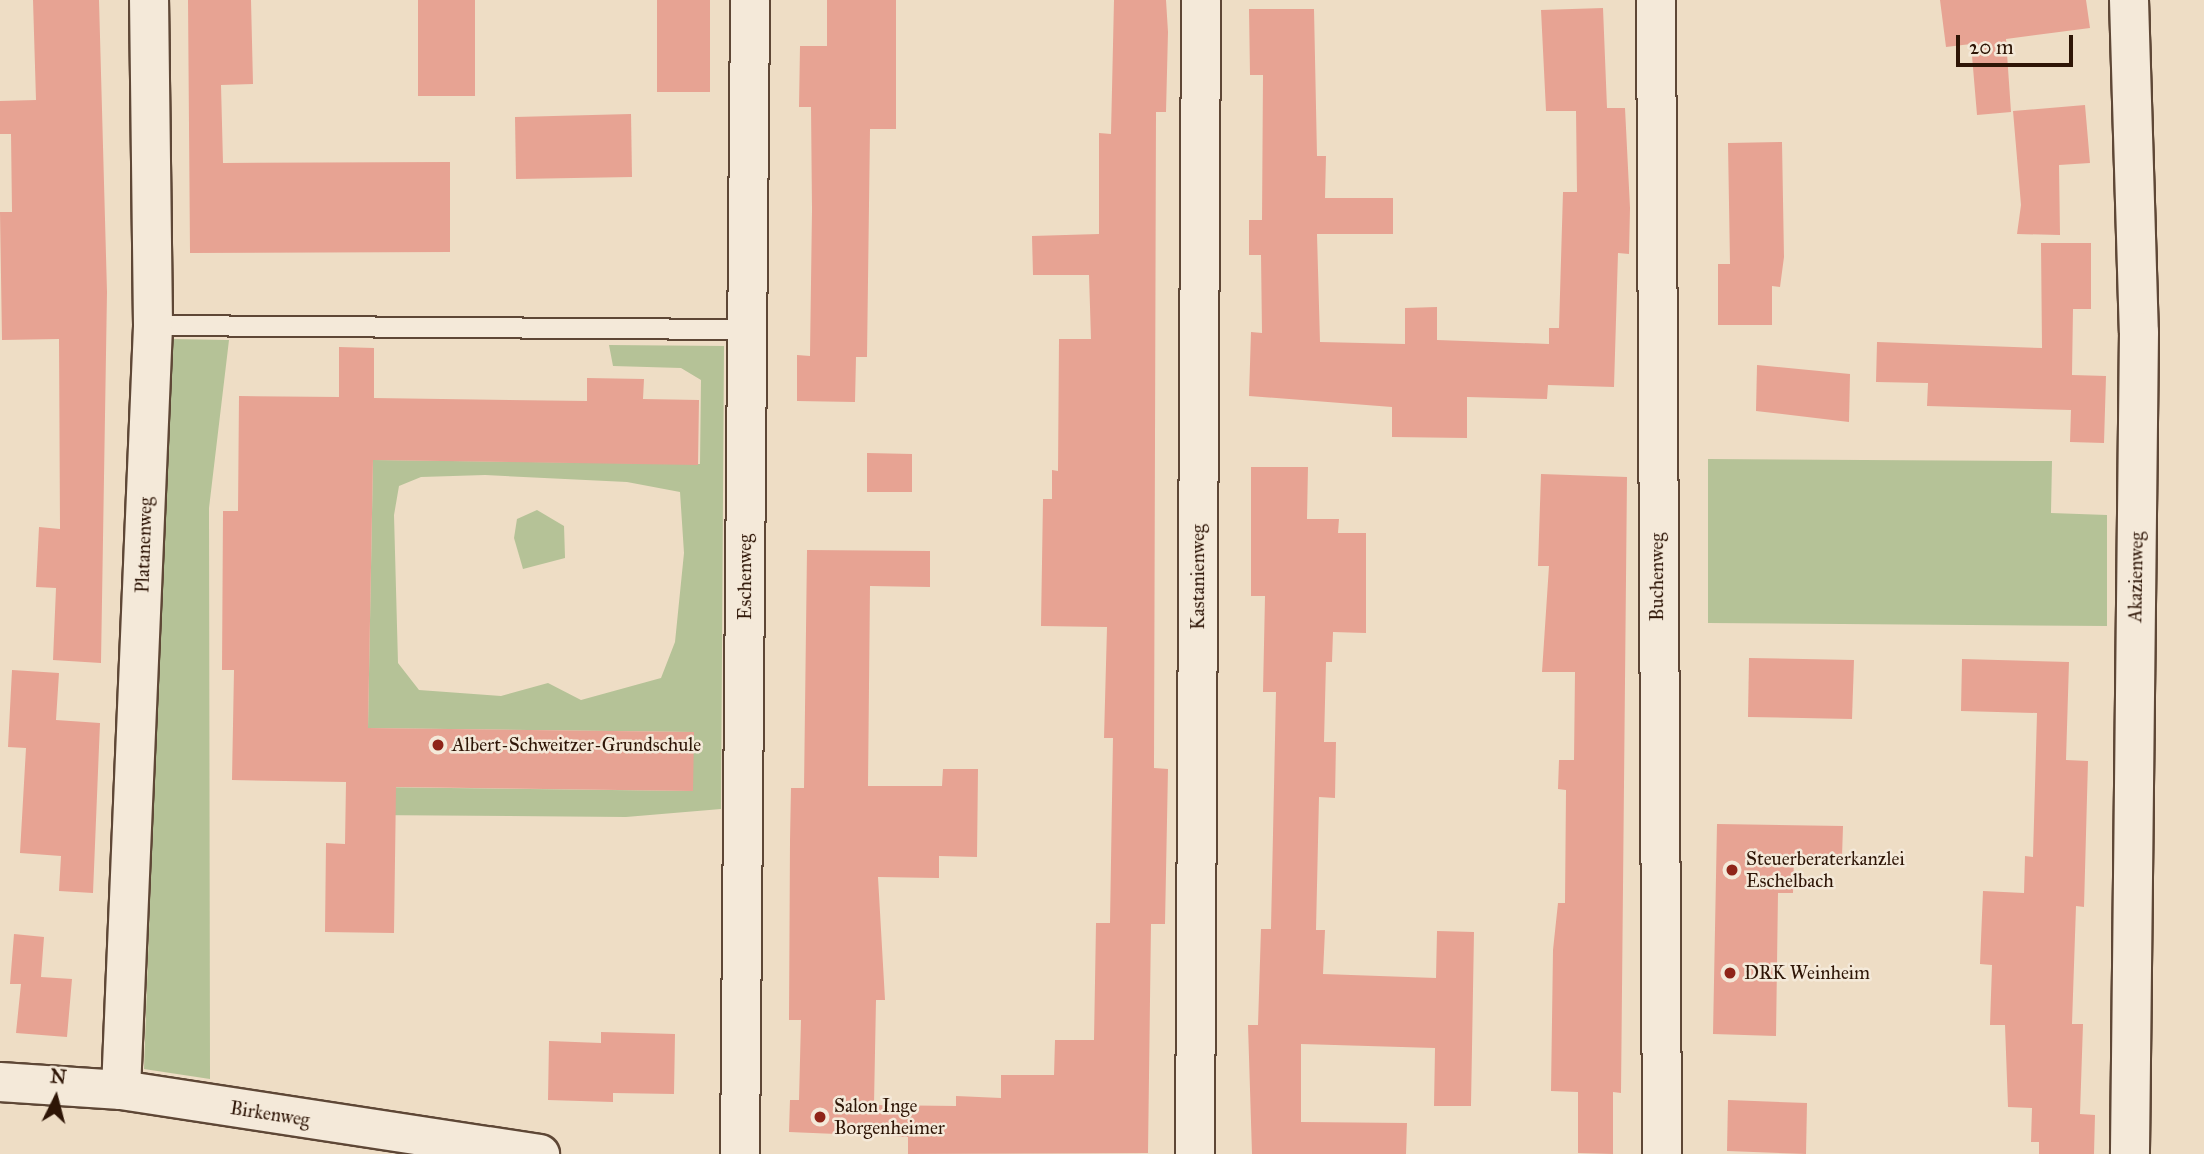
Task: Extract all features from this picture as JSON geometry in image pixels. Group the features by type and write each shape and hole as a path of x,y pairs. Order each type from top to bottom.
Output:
{"street":[{"name":"Platanenweg","path":"121,1090 153,325 149,0"},
{"name":"Eschenweg","path":"740,1154 750,0"},
{"name":"Kastanienweg","path":"1195,1154 1201,0"},
{"name":"Buchenweg","path":"1656,0 1662,1154"},
{"name":"Akazienweg","path":"2129,0 2139,332 2130,1154"},
{"name":"Birkenweg","path":"0,1082 121,1090 540,1154"}],"lane":[{"path":"153,325 747,329"}],"green space":[{"path":"170,339 229,340 209,508 210,1079 144,1069"},
{"path":"609,345 724,346 721,809 626,817 366,815 367,787 693,791 693,732 368,728 373,460 700,464 701,380 681,368 613,366","holes":["485,475 627,482 680,492 684,553 675,642 661,678 581,700 548,683 501,696 419,690 398,663 394,515 399,486 421,477"]},
{"path":"1708,459 2052,461 2051,513 2107,515 2107,626 1708,623"},
{"path":"537,510 564,526 565,558 523,569 514,538 517,519"}],"building":[{"path":"33,0 99,0 107,292 101,663 53,660 56,588 36,587 39,527 60,529 59,339 2,340 0,212 12,212 11,134 0,134 0,101 36,100"},
{"path":"188,0 251,0 253,84 221,85 223,163 450,162 450,252 190,253"},
{"path":"418,0 475,0 475,96 418,96"},
{"path":"657,0 710,0 710,92 657,92"},
{"path":"827,0 896,0 896,129 870,129 867,357 856,357 855,402 797,401 797,355 810,356 812,210 811,107 799,107 800,46 827,46"},
{"path":"1114,0 1166,0 1168,32 1166,112 1156,112 1154,768 1168,769 1165,924 1151,924 1148,1153 908,1154 908,1137 789,1132 790,1100 799,1100 801,1020 789,1020 790,840 791,788 804,788 807,550 930,551 930,587 870,586 868,786 942,786 943,769 978,769 977,857 939,856 939,878 878,877 885,1000 876,1000 874,1105 956,1106 956,1096 1001,1098 1001,1075 1054,1075 1055,1040 1094,1040 1096,923 1110,923 1113,738 1104,738 1107,627 1041,626 1043,499 1052,499 1052,470 1058,471 1059,339 1091,339 1089,275 1033,275 1032,236 1099,234 1099,133 1111,134"},
{"path":"1940,0 2086,0 2090,28 2006,39 2011,112 1977,115 1971,44 1946,47"},
{"path":"1603,8 1607,108 1625,108 1630,208 1629,254 1618,253 1614,387 1548,385 1547,399 1467,397 1467,438 1392,437 1392,407 1249,396 1251,332 1262,333 1261,255 1249,255 1249,220 1262,220 1263,75 1250,75 1249,9 1314,9 1317,156 1326,156 1325,198 1393,198 1393,234 1317,234 1320,342 1405,344 1405,308 1437,307 1437,340 1549,344 1549,328 1559,328 1563,192 1577,192 1576,111 1546,111 1541,10"},
{"path":"2085,105 2090,163 2059,165 2060,235 2017,234 2021,205 2013,111"},
{"path":"631,114 632,177 516,179 515,117"},
{"path":"1782,142 1784,257 1780,287 1772,286 1772,325 1718,325 1718,264 1730,264 1728,143"},
{"path":"2041,243 2091,243 2091,309 2073,309 2072,375 2106,376 2104,443 2070,442 2071,410 1927,406 1928,383 1876,382 1877,342 2042,348"},
{"path":"339,347 374,348 374,398 587,401 587,378 644,379 643,399 699,400 698,465 373,460 368,728 694,732 693,791 396,787 394,933 325,932 326,843 345,844 346,782 232,780 234,670 222,670 223,511 238,511 239,396 339,397"},
{"path":"1757,365 1850,374 1849,422 1756,411"},
{"path":"867,453 912,454 912,492 867,492"},
{"path":"1251,467 1308,467 1307,519 1339,519 1338,533 1366,533 1366,633 1333,632 1332,662 1326,662 1324,742 1336,742 1335,798 1319,797 1316,930 1325,930 1323,974 1436,978 1437,931 1474,932 1471,1106 1434,1106 1435,1048 1301,1044 1301,1122 1407,1123 1406,1154 1252,1154 1248,1025 1258,1025 1261,929 1271,929 1276,692 1263,692 1265,596 1251,596"},
{"path":"1541,474 1627,477 1621,1093 1613,1092 1613,1154 1578,1153 1578,1092 1551,1091 1553,950 1558,903 1565,903 1566,790 1558,789 1559,760 1574,760 1575,672 1542,672 1549,566 1538,566"},
{"path":"1749,658 1854,660 1852,719 1748,717"},
{"path":"1962,659 2069,662 2066,760 2088,761 2084,907 2076,906 2072,1024 2083,1024 2080,1114 2095,1115 2094,1154 2039,1154 2039,1142 2031,1142 2032,1108 2008,1107 2005,1025 1990,1025 1992,965 1980,964 1983,891 2024,893 2025,856 2033,857 2037,713 1961,711"},
{"path":"12,670 59,673 56,720 100,723 93,893 59,891 61,856 20,853 26,748 8,747"},
{"path":"1717,824 1843,826 1842,857 1794,856 1793,893 1778,893 1776,1036 1713,1034"},
{"path":"14,934 44,937 41,977 72,979 67,1037 16,1033 21,984 10,984"},
{"path":"601,1032 675,1034 674,1094 613,1093 613,1102 548,1100 549,1041 601,1043"},
{"path":"1728,1100 1807,1103 1806,1154 1727,1151"}],"place":[{"name":"Albert-Schweitzer-Grundschule","path":"438,745"},
{"name":"Steuerberaterkanzlei Eschelbach","path":"1732,870"},
{"name":"DRK Weinheim","path":"1730,973"},
{"name":"Salon Inge Borgenheimer","path":"820,1117"}]}
